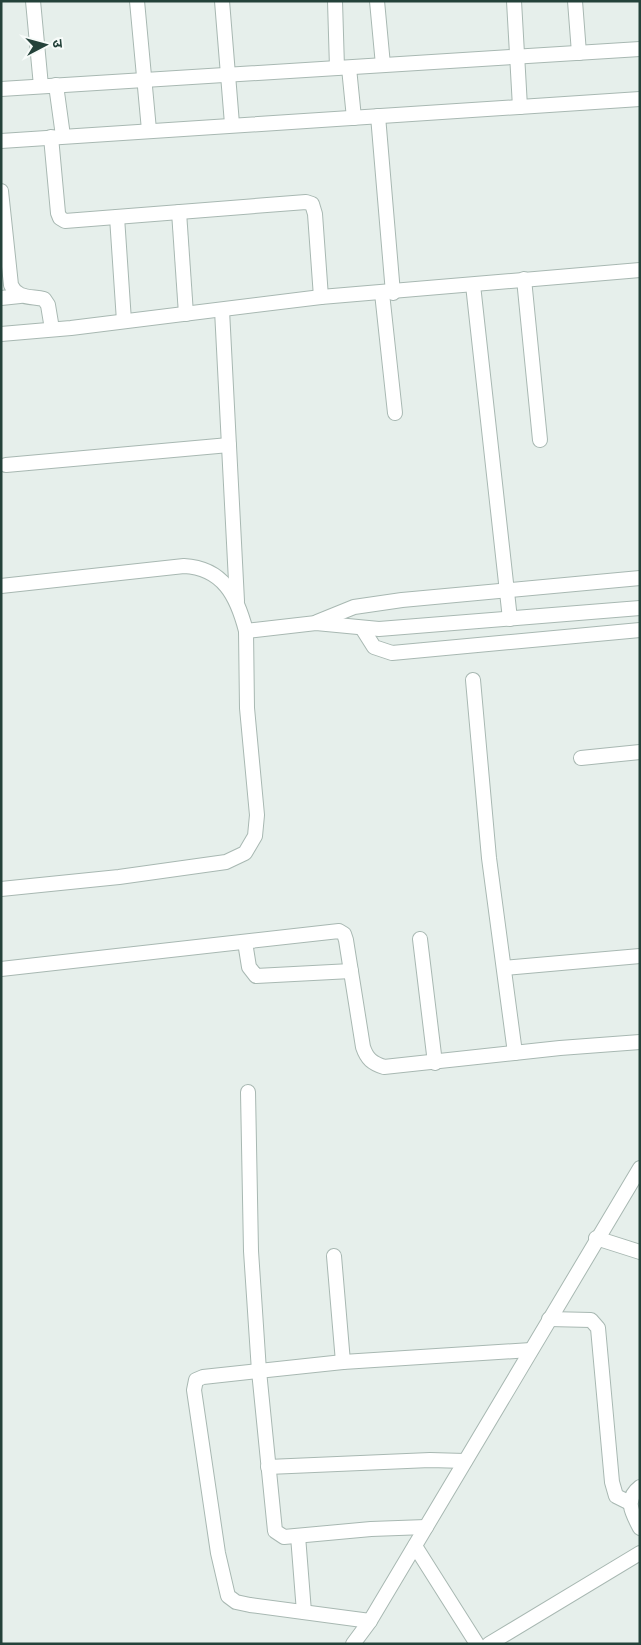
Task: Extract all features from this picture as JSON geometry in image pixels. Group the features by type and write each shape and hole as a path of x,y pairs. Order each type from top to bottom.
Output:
{"street":[{"path":"33,1 57,136 60,218 71,221 306,202 312,204 315,214 321,297"},
{"path":"137,1 149,130"},
{"path":"222,1 232,124"},
{"path":"335,1 343,68 354,118"},
{"path":"377,1 383,66"},
{"path":"514,1 520,107"},
{"path":"575,1 579,53"},
{"path":"1,89 640,49"},
{"path":"1,140 640,99"},
{"path":"378,116 395,413"},
{"path":"1,191 9,278 14,292 20,296"},
{"path":"178,212 186,314"},
{"path":"117,217 124,321"},
{"path":"1,334 222,310 321,297 387,293 524,279 640,270"},
{"path":"524,279 540,440"},
{"path":"473,285 505,590 510,619"},
{"path":"1,298 20,296 44,299 48,305 52,329"},
{"path":"1,889 119,877 226,862 245,853 255,836 257,815 247,708 246,631 237,602 222,310"},
{"path":"6,465 230,445"},
{"path":"1,586 184,566 201,567 225,584 237,602"},
{"path":"316,623 354,607 505,590 640,578"},
{"path":"246,631 316,623 379,629 640,608"},
{"path":"362,628 374,647 392,653 640,630"},
{"path":"473,680 488,858 515,1053"},
{"path":"580,758 640,752"},
{"path":"1,969 339,931 344,934 346,940 366,1057 384,1068 515,1053 640,1042"},
{"path":"420,939 435,1063"},
{"path":"245,942 249,967 256,976 351,971"},
{"path":"504,968 640,956"},
{"path":"248,1092 251,1251 259,1371 275,1531 284,1537 370,1529 426,1527"},
{"path":"354,1644 370,1621 596,1238 640,1168"},
{"path":"596,1238 640,1252"},
{"path":"334,1256 343,1362"},
{"path":"549,1319 591,1320 598,1328 612,1482 616,1496 630,1503"},
{"path":"370,1621 236,1602 228,1596 220,1561 194,1390 196,1380 203,1377 343,1362 531,1350"},
{"path":"268,1467 421,1460 465,1461"},
{"path":"640,1487 631,1496 630,1503 631,1512 640,1528"},
{"path":"298,1536 304,1612"},
{"path":"415,1546 476,1644"},
{"path":"489,1644 640,1553"}]}
